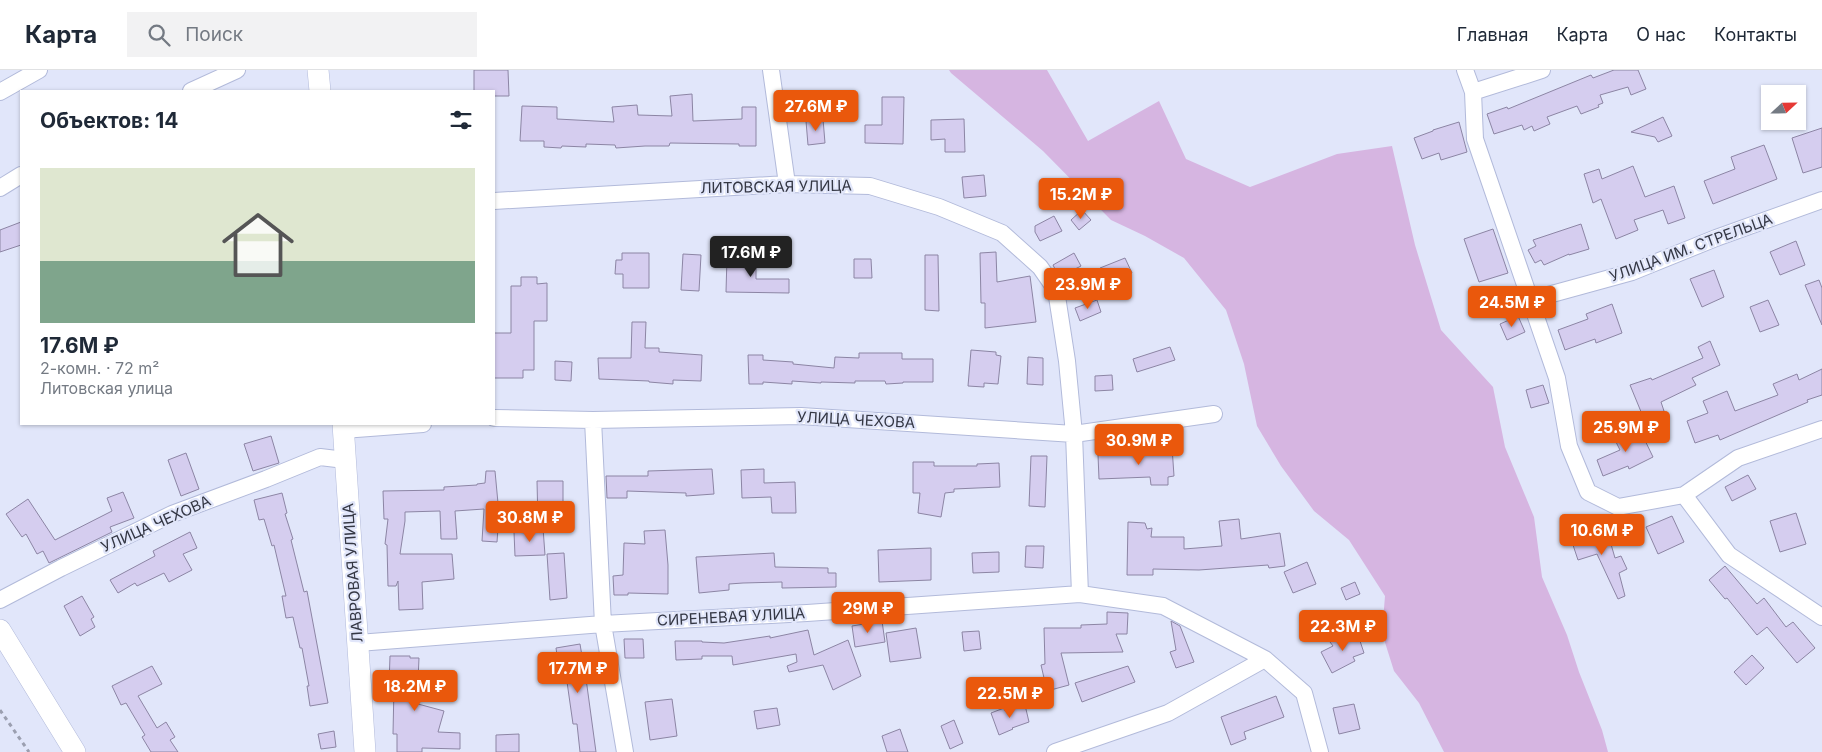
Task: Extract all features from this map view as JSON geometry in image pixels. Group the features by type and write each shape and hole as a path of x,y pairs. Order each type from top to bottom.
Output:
{"street":[{"path":"194,90 238,70"},
{"path":"318,70 320,90"},
{"path":"771,70 787,184"},
{"path":"1465,70 1473,92 1474,139 1557,378 1569,446 1588,492 1618,507 1684,495 1738,458 1822,429"},
{"path":"1473,92 1542,70"},
{"path":"0,92 36,71"},
{"path":"0,188 20,176"},
{"name":"ЛИТОВСКАЯ УЛИЦА","path":"495,201 787,184 870,186 939,207 1002,233 1040,267 1056,290 1067,361 1074,433"},
{"name":"УЛИЦА ИМ. СТРЕЛЬЦА","path":"1530,300 1632,272 1716,238 1822,200"},
{"name":"УЛИЦА ЧЕХОВА","path":"495,418 593,420 801,416 1074,433 1214,414"},
{"path":"593,420 603,624 625,752"},
{"path":"343,427 396,425"},
{"name":"ЛАВРОВАЯ УЛИЦА","path":"343,427 365,752"},
{"path":"1074,433 1080,594"},
{"name":"УЛИЦА ЧЕХОВА","path":"0,600 172,514 320,457 345,460"},
{"path":"1684,495 1729,555 1822,617"},
{"name":"СИРЕНЕВАЯ УЛИЦА","path":"358,643 603,624 797,614 1080,594 1163,606 1266,659 1304,692 1320,752"},
{"path":"0,630 75,752"},
{"path":"1055,752 1168,713 1266,659"}],"path":[{"path":"0,710 29,752"}],"shaded area":[{"path":"949,70 1047,70 1088,141 1159,101 1186,159 1250,187 1337,154 1392,146 1415,245 1441,330 1493,387 1505,447 1534,517 1542,577 1567,635 1579,672 1602,730 1608,752 1444,752 1419,703 1394,671 1382,633 1385,596 1349,540 1314,511 1281,466 1257,426 1244,364 1226,310 1184,258 1145,236 1111,220 1043,151"}],"building":[{"path":"474,70 508,70 509,96 495,96 495,90 474,90"},
{"path":"1614,70 1638,70 1646,89 1631,95 1628,87 1600,95 1603,103 1598,105 1599,107 1581,114 1577,106 1547,117 1550,124 1534,131 1532,126 1524,130 1522,125 1494,134 1487,114 1507,107 1508,109 1591,75 1593,78"},
{"path":"692,94 693,121 742,119 742,107 756,107 756,146 670,143 669,146 616,148 615,145 586,144 586,147 562,146 561,148 544,147 544,141 520,141 522,106 557,107 557,119 614,122 612,107 637,105 638,115 672,116 670,96"},
{"path":"882,97 904,97 903,144 865,143 865,125 882,125"},
{"path":"1663,117 1672,136 1658,142 1655,137 1631,132"},
{"path":"823,119 825,143 808,145 806,121"},
{"path":"964,119 965,152 945,152 945,139 931,140 931,120"},
{"path":"1459,122 1467,152 1441,160 1439,153 1422,159 1414,138"},
{"path":"1822,128 1822,167 1803,173 1792,138"},
{"path":"1764,145 1777,179 1713,204 1704,181 1735,169 1731,157"},
{"path":"1633,166 1645,197 1674,186 1685,218 1668,224 1663,210 1634,220 1638,230 1616,239 1601,199 1593,203 1584,174 1599,169 1602,179"},
{"path":"984,175 986,196 964,198 962,177"},
{"path":"1082,210 1091,220 1079,230 1071,220"},
{"path":"1054,216 1062,231 1040,241 1035,232 1035,226"},
{"path":"20,222 20,245 0,252 0,230"},
{"path":"1581,224 1589,249 1569,254 1544,265 1541,260 1535,263 1528,250 1536,246 1533,240"},
{"path":"1493,229 1508,273 1479,282 1464,239"},
{"path":"1796,241 1805,265 1780,275 1770,252"},
{"path":"996,252 997,282 1030,276 1036,322 985,328 985,303 981,303 980,253"},
{"path":"622,253 649,253 649,288 623,288 623,274 615,274 616,260 622,260"},
{"path":"1074,253 1081,266 1059,277 1053,265"},
{"path":"683,254 701,255 699,291 681,290"},
{"path":"925,255 938,255 939,311 925,310"},
{"path":"727,257 756,257 756,279 789,279 789,293 726,292"},
{"path":"1125,258 1132,273 1106,284 1100,268"},
{"path":"854,259 871,259 872,278 854,278"},
{"path":"1714,270 1724,297 1702,307 1690,279"},
{"path":"521,277 537,277 537,284 547,283 547,321 534,321 534,370 523,370 523,378 495,378 495,333 511,333 511,286 521,286"},
{"path":"1819,280 1822,288 1822,325 1805,285"},
{"path":"1097,300 1101,312 1080,321 1075,308"},
{"path":"1768,300 1779,325 1760,332 1750,307"},
{"path":"1612,304 1622,333 1596,343 1595,339 1565,350 1558,330 1588,319 1586,314"},
{"path":"1518,316 1525,332 1507,340 1500,324"},
{"path":"632,322 646,322 645,348 659,348 659,352 702,355 701,381 673,380 673,384 599,379 598,358 631,358"},
{"path":"1710,341 1720,365 1692,378 1696,385 1661,402 1664,411 1644,419 1630,385 1651,378 1652,380 1703,358 1698,347"},
{"path":"1170,347 1175,360 1137,372 1133,359"},
{"path":"971,350 996,352 996,355 1001,356 998,384 984,383 984,387 968,386"},
{"path":"859,353 902,353 902,359 933,359 933,382 886,384 885,381 821,383 792,381 792,384 763,382 763,384 749,384 748,355 763,355 763,360 834,368 835,357 859,358"},
{"path":"1028,357 1043,358 1043,385 1027,384"},
{"path":"555,361 572,362 571,381 555,380"},
{"path":"1822,369 1822,395 1720,440 1718,435 1695,443 1687,421 1708,413 1703,401 1727,391 1735,411 1778,395 1773,384 1797,374 1799,380"},
{"path":"1112,375 1113,390 1095,391 1095,376"},
{"path":"1543,385 1549,403 1531,408 1526,390"},
{"path":"1639,428 1653,457 1629,469 1628,466 1603,476 1597,460 1620,450 1615,440"},
{"path":"271,436 279,463 253,471 244,444"},
{"path":"1172,447 1174,476 1168,477 1168,485 1151,485 1150,477 1099,479 1098,455 1148,453 1148,448"},
{"path":"186,453 199,489 181,496 168,460"},
{"path":"1031,456 1047,456 1045,507 1029,506"},
{"path":"913,462 934,462 934,466 977,466 977,464 999,463 1000,487 954,489 954,492 945,493 941,517 918,513 920,493 913,493"},
{"path":"712,469 714,494 686,496 686,493 627,491 627,498 607,498 606,476 648,476 648,471"},
{"path":"764,469 764,483 795,482 796,513 772,513 771,497 742,498 741,470"},
{"path":"486,471 495,471 499,514 497,542 482,541 484,509 455,511 457,539 441,539 440,511 405,512 400,554 452,554 454,579 422,582 423,609 399,610 398,581 396,586 388,586 387,545 385,544 388,519 384,519 383,491 444,490 444,487 477,485 485,483"},
{"path":"1748,475 1756,489 1732,501 1725,487"},
{"path":"537,481 563,481 563,523 538,523"},
{"path":"123,492 134,518 110,527 112,532 49,563 43,551 37,554 26,534 22,537 6,514 28,499 55,540 112,511 107,498"},
{"path":"282,493 287,513 285,514 293,539 291,540 304,592 307,591 328,703 310,706 307,686 309,686 302,648 300,648 293,617 286,618 282,596 286,596 274,545 272,546 264,519 259,520 254,500"},
{"path":"1796,513 1806,544 1780,552 1770,521"},
{"path":"1672,516 1684,542 1658,554 1646,527"},
{"path":"1239,519 1241,539 1280,533 1285,566 1269,568 1268,565 1199,570 1153,569 1153,575 1127,575 1128,522 1145,523 1147,529 1152,528 1151,537 1184,537 1184,549 1222,546 1219,521"},
{"path":"1606,527 1615,558 1621,556 1627,569 1619,573 1625,596 1618,599 1597,554 1578,560 1571,539"},
{"path":"527,528 543,528 545,555 515,556 514,532 527,533"},
{"path":"665,530 668,594 628,593 628,595 614,595 613,576 623,575 624,543 645,544 644,531"},
{"path":"190,532 197,548 183,554 192,570 169,582 164,573 137,586 135,583 118,593 110,580 155,556 153,551"},
{"path":"1026,546 1044,546 1043,568 1025,567"},
{"path":"931,548 931,580 879,582 878,550"},
{"path":"999,552 999,572 973,573 972,553"},
{"path":"564,553 567,598 550,600 547,554"},
{"path":"774,553 775,567 828,568 828,573 836,573 836,587 782,588 782,582 743,583 729,584 729,590 699,593 696,557"},
{"path":"1307,562 1316,584 1293,593 1284,572"},
{"path":"1725,566 1757,604 1764,598 1786,627 1793,622 1815,648 1797,663 1767,627 1757,635 1727,598 1725,599 1709,580"},
{"path":"1355,582 1360,594 1346,600 1341,588"},
{"path":"82,596 94,617 91,619 95,627 80,636 64,606"},
{"path":"1107,612 1128,613 1127,634 1116,634 1123,652 1061,653 1069,685 1047,691 1041,665 1045,664 1044,628 1081,628 1081,625 1107,624"},
{"path":"882,621 885,642 855,647 852,626"},
{"path":"1171,621 1180,626 1194,662 1176,668 1170,652 1176,650"},
{"path":"916,628 921,658 890,662 886,633"},
{"path":"808,630 814,655 848,640 861,676 833,690 823,665 789,672 787,666 797,662 796,654 733,665 732,656 702,656 702,659 676,660 675,641 724,643 770,636 770,638"},
{"path":"979,631 981,649 964,651 962,632"},
{"path":"1342,635 1344,639 1358,635 1364,653 1353,657 1355,661 1332,673 1321,652 1333,646 1330,642"},
{"path":"624,639 643,639 644,658 625,658"},
{"path":"580,644 596,752 580,752 577,724 573,724 566,675 560,676 556,648"},
{"path":"1752,655 1764,668 1746,685 1734,672"},
{"path":"390,656 419,658 417,702 418,704 444,711 438,732 460,733 460,749 422,748 422,752 397,752 397,734 393,734 394,686 389,685"},
{"path":"152,666 162,684 138,696 157,728 166,722 175,737 170,740 178,752 151,752 142,737 145,735 126,703 121,705 112,686"},
{"path":"1128,666 1135,682 1082,702 1075,683"},
{"path":"1276,696 1284,717 1244,732 1246,739 1231,745 1221,717"},
{"path":"672,699 677,736 650,740 645,702"},
{"path":"1354,704 1360,729 1339,734 1333,708"},
{"path":"1025,705 1029,722 999,735 991,713 1004,708 1005,711"},
{"path":"777,708 780,725 757,729 754,711"},
{"path":"954,720 963,743 950,749 941,726"},
{"path":"900,729 908,752 887,752 882,736"},
{"path":"334,731 336,747 321,749 318,734"},
{"path":"519,734 519,752 496,752 496,735"}]}
